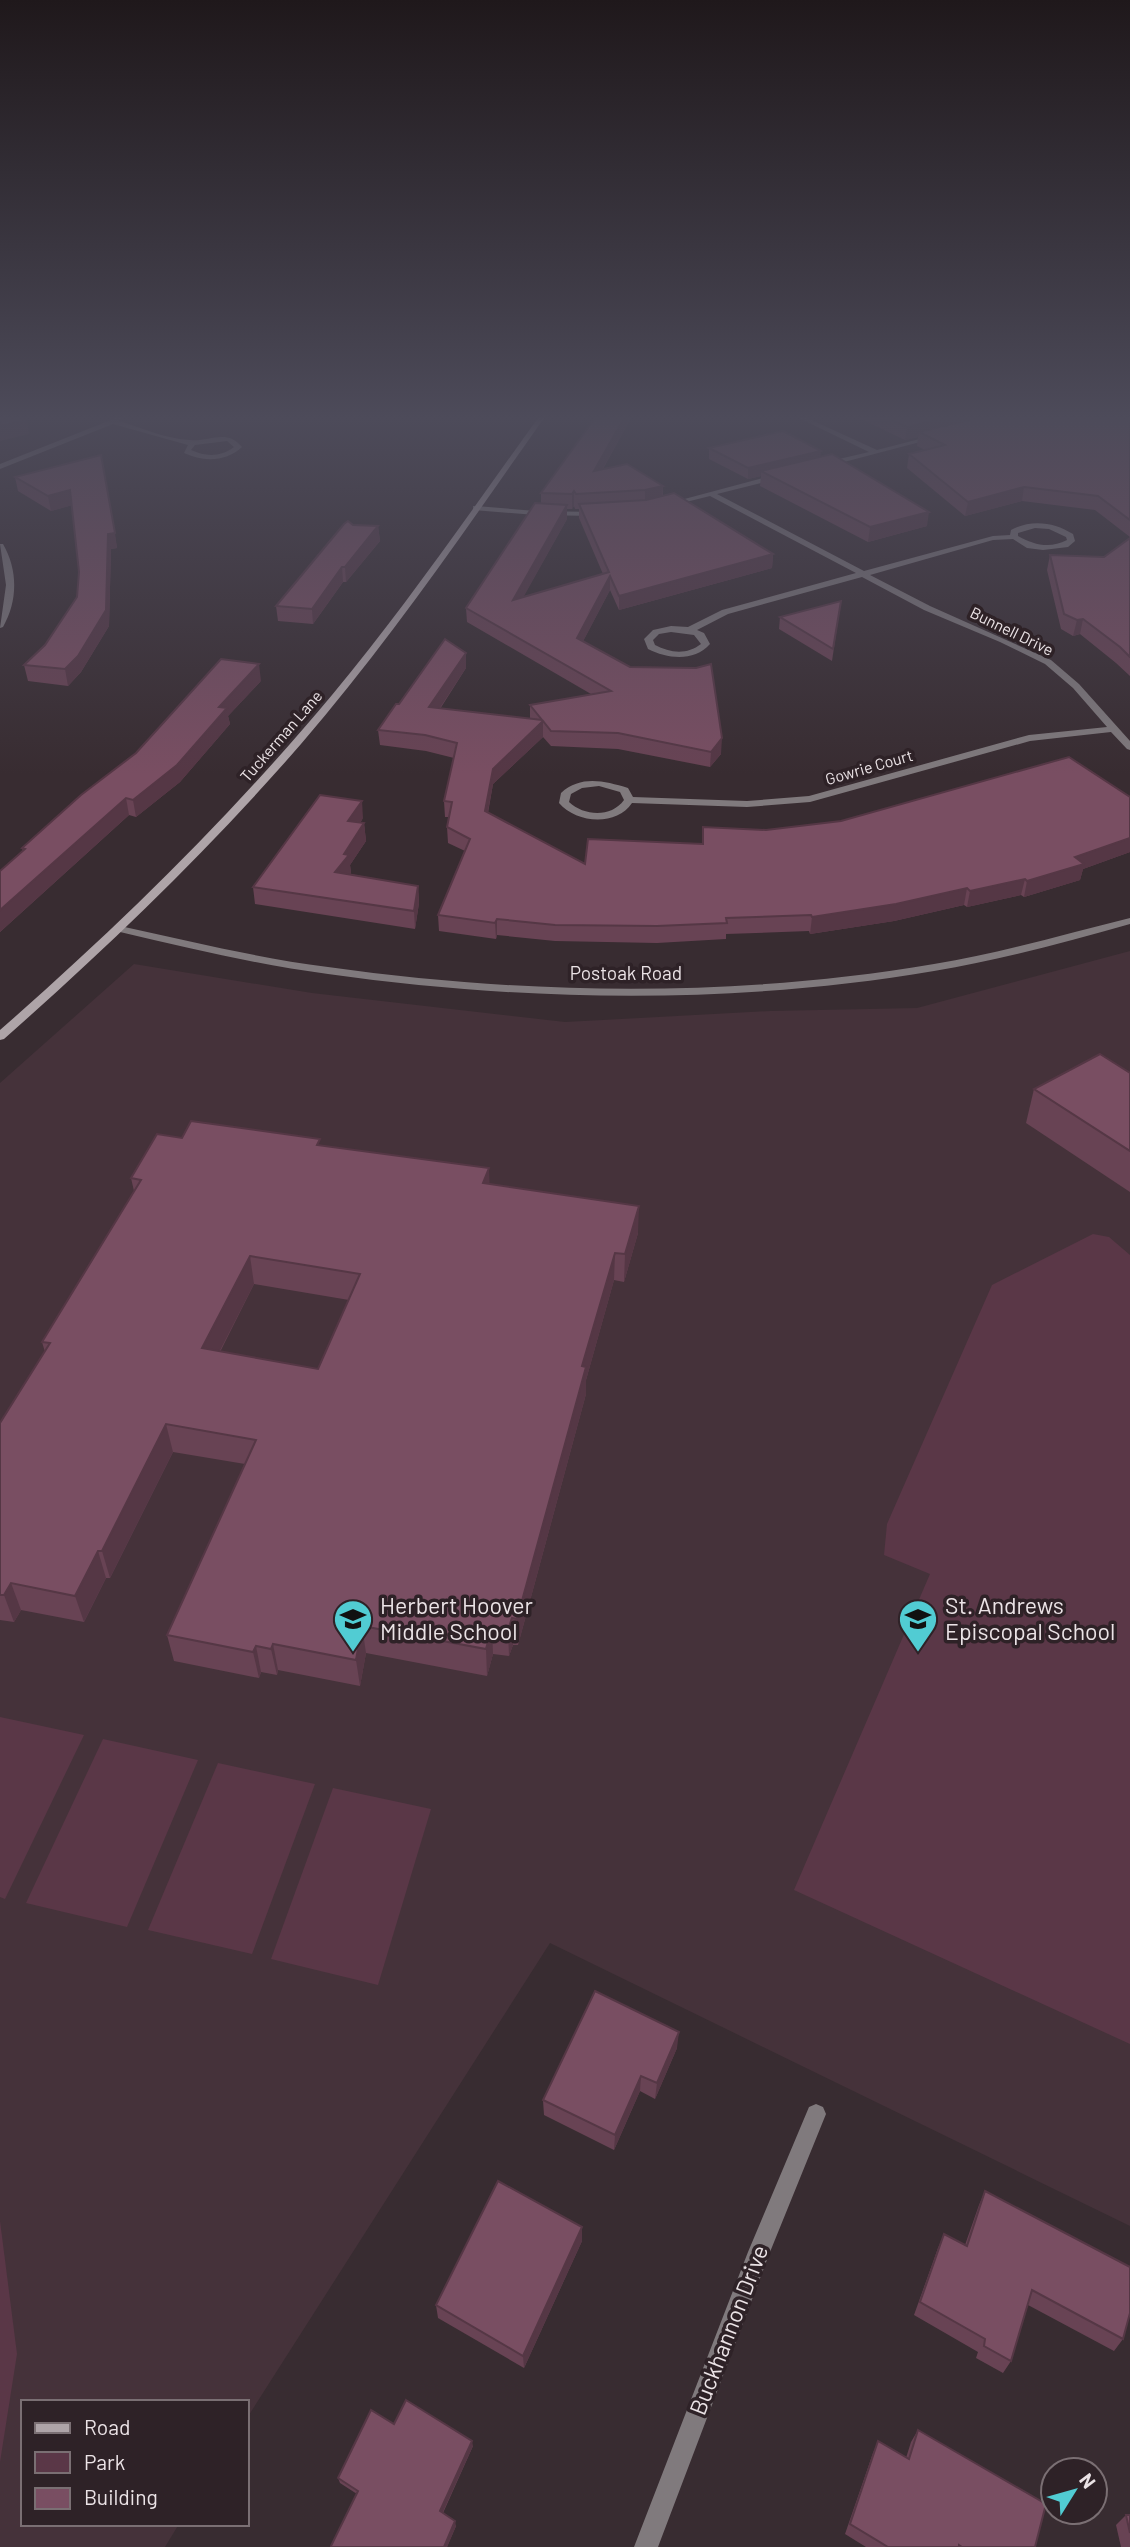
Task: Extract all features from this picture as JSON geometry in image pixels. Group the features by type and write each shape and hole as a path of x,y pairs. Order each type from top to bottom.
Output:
{"main road":[{"name":"Tuckerman Lane","path":"0,1036 120,929 188,862 298,742 373,648 455,537"}],"street":[{"name":"Bunnell Drive","path":"792,537 928,608 1003,639 1048,662 1076,686 1130,747"},
{"path":"689,630 706,640 704,647 692,653 674,654 657,650 649,643 648,639 656,632 689,630 724,612 966,544 1014,537 1030,546 1043,548 1056,547 1071,541 1070,537"},
{"path":"0,546 10,569 10,591 0,625"},
{"name":"Gowrie Court","path":"629,800 747,804 810,799 1018,740 1112,729"},
{"name":"Gowrie Court","path":"599,783 617,786 628,795 629,800 622,810 594,816 568,807 564,797 579,785 599,783"},
{"name":"Postoak Road","path":"120,929 274,962 416,982 536,990 626,991 774,986 900,972 1031,948 1130,921"},
{"name":"Buckhannon Drive","path":"646,2547 759,2252 816,2114"}],"shaded area":[{"name":"Herbert Hoover Middle School","path":"1130,951 1130,2226 550,1943 248,2416 248,2400 21,2400 21,2526 178,2526 165,2547 0,2547 0,1083 134,964 312,993 565,1022 771,1011 917,1008"}],"green space":[{"path":"1093,1234 1109,1237 1130,1255 1130,2044 794,1890 930,1574 884,1555 887,1524 992,1285"},
{"path":"0,1717 84,1735 5,1899 0,1897"},
{"path":"103,1739 198,1760 127,1927 26,1903"},
{"path":"218,1763 315,1784 252,1954 148,1930"},
{"path":"333,1788 431,1809 378,1985 271,1959"},
{"path":"0,2221 17,2354 0,2462"}],"building":[{"path":"75,537 108,537 106,610 78,656 65,669 24,665 45,645 77,597 79,572"},
{"path":"333,537 369,537 345,567 342,567 312,609 276,606"},
{"path":"513,537 549,537 513,600 609,572 593,537 745,537 773,554 619,596 610,576 577,638 630,667 696,668 711,664 722,738 711,752 618,733 551,731 543,721 493,769 485,811 585,864 588,839 703,844 703,827 766,830 841,821 1069,757 1130,797 1130,838 1075,857 1084,864 1027,881 1025,879 970,891 967,888 896,904 812,917 726,918 727,923 657,926 555,925 497,919 495,923 438,915 470,839 447,827 452,802 444,801 457,743 425,735 378,730 445,639 466,653 429,707 542,720 530,705 611,691 466,608"},
{"path":"1130,538 1130,657 1083,619 1077,620 1064,614 1050,555 1104,557"},
{"path":"841,601 833,649 780,617"},
{"path":"221,659 259,664 219,707 227,708 177,765 133,800 126,798 0,910 0,871 81,795 136,753"},
{"path":"320,795 362,801 348,821 364,823 344,854 349,855 335,872 418,886 414,911 253,887"},
{"path":"1100,1054 1130,1073 1130,1151 1034,1089"},
{"path":"191,1121 320,1139 317,1145 489,1168 483,1183 639,1206 625,1254 615,1253 582,1366 586,1367 517,1619 512,1618 508,1630 492,1627 486,1649 362,1626 356,1660 273,1644 271,1649 256,1646 253,1652 167,1635 256,1440 166,1424 102,1551 98,1551 75,1596 11,1583 4,1595 0,1595 0,1423 50,1343 42,1342 141,1180 131,1178 157,1134 182,1138","holes":["250,1256 360,1274 318,1369 202,1348"]},
{"path":"595,1991 679,2032 657,2083 641,2076 615,2135 543,2100"},
{"path":"498,2181 582,2227 523,2356 436,2305"},
{"path":"985,2191 1130,2267 1130,2313 1123,2339 1032,2290 1011,2361 984,2346 985,2339 920,2302 944,2234 967,2246"},
{"path":"406,2400 472,2441 440,2511 455,2521 444,2547 332,2547 358,2491 338,2478 371,2410 394,2424"},
{"path":"918,2430 1039,2500 1040,2526 1035,2547 888,2547 850,2524 878,2441 909,2459"},
{"path":"1126,2515 1130,2515 1130,2533"}],"place":[{"name":"Herbert Hoover Middle School","path":"353,1653"},
{"name":"St. Andrews Episcopal School","path":"918,1653"}]}
